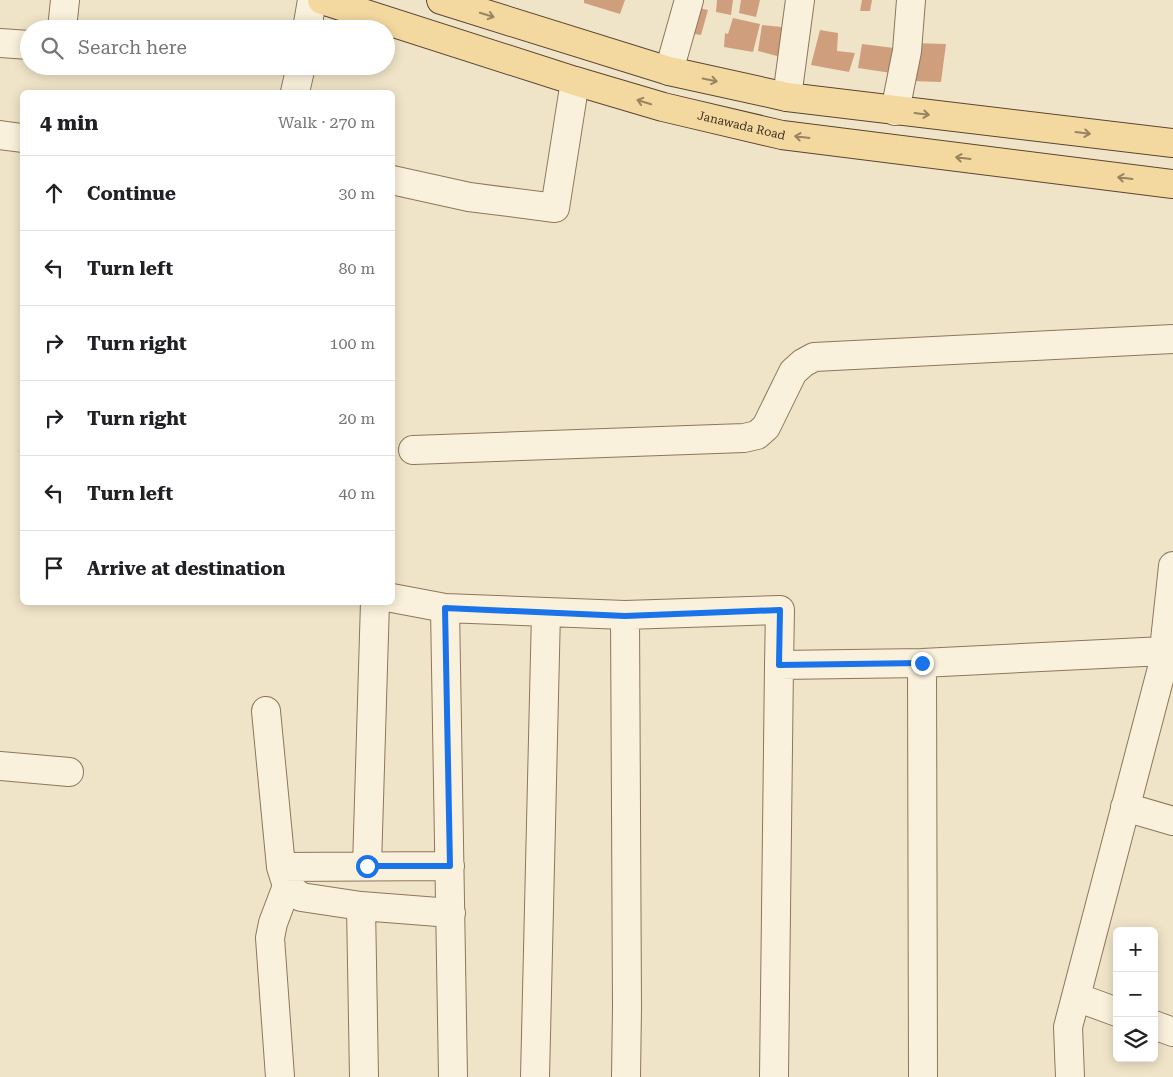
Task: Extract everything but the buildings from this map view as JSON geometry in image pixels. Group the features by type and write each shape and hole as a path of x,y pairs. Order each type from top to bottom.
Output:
{"main road":[{"name":"Janawada Road","path":"322,0 384,20"},
{"path":"440,0 669,71 787,97 1173,143"},
{"name":"Janawada Road","path":"395,23 663,107 782,134 1173,184"}],"street":[{"path":"63,20 65,0"},
{"path":"309,20 312,0"},
{"path":"669,71 689,0"},
{"path":"787,97 800,0"},
{"path":"895,111 906,51 911,0"},
{"path":"0,43 20,44"},
{"path":"295,90 299,75"},
{"path":"395,181 469,197 555,208 575,81"},
{"path":"0,135 20,138"},
{"path":"412,450 744,438 757,435 766,426 793,372 814,356 1173,339"},
{"path":"1070,1077 1068,1027 1162,668 1173,566"},
{"path":"395,599 445,608 625,616 780,610 774,1077"},
{"path":"367,866 375,605"},
{"path":"445,608 453,1077"},
{"path":"535,1077 546,612"},
{"path":"625,616 626,1077"},
{"path":"779,665 922,663 1164,651"},
{"path":"922,663 923,1077"},
{"path":"266,711 284,876 270,938 280,1077"},
{"path":"0,766 69,772"},
{"path":"1126,807 1173,821"},
{"path":"284,876 367,866 450,866"},
{"path":"284,876 301,898 361,906 451,913"},
{"path":"361,906 364,1077"},
{"path":"1076,997 1113,1011"},
{"path":"1158,1026 1173,1032"}],"route":[{"path":"367,866 450,866 445,608 625,616 780,610 779,665 922,663"}]}
